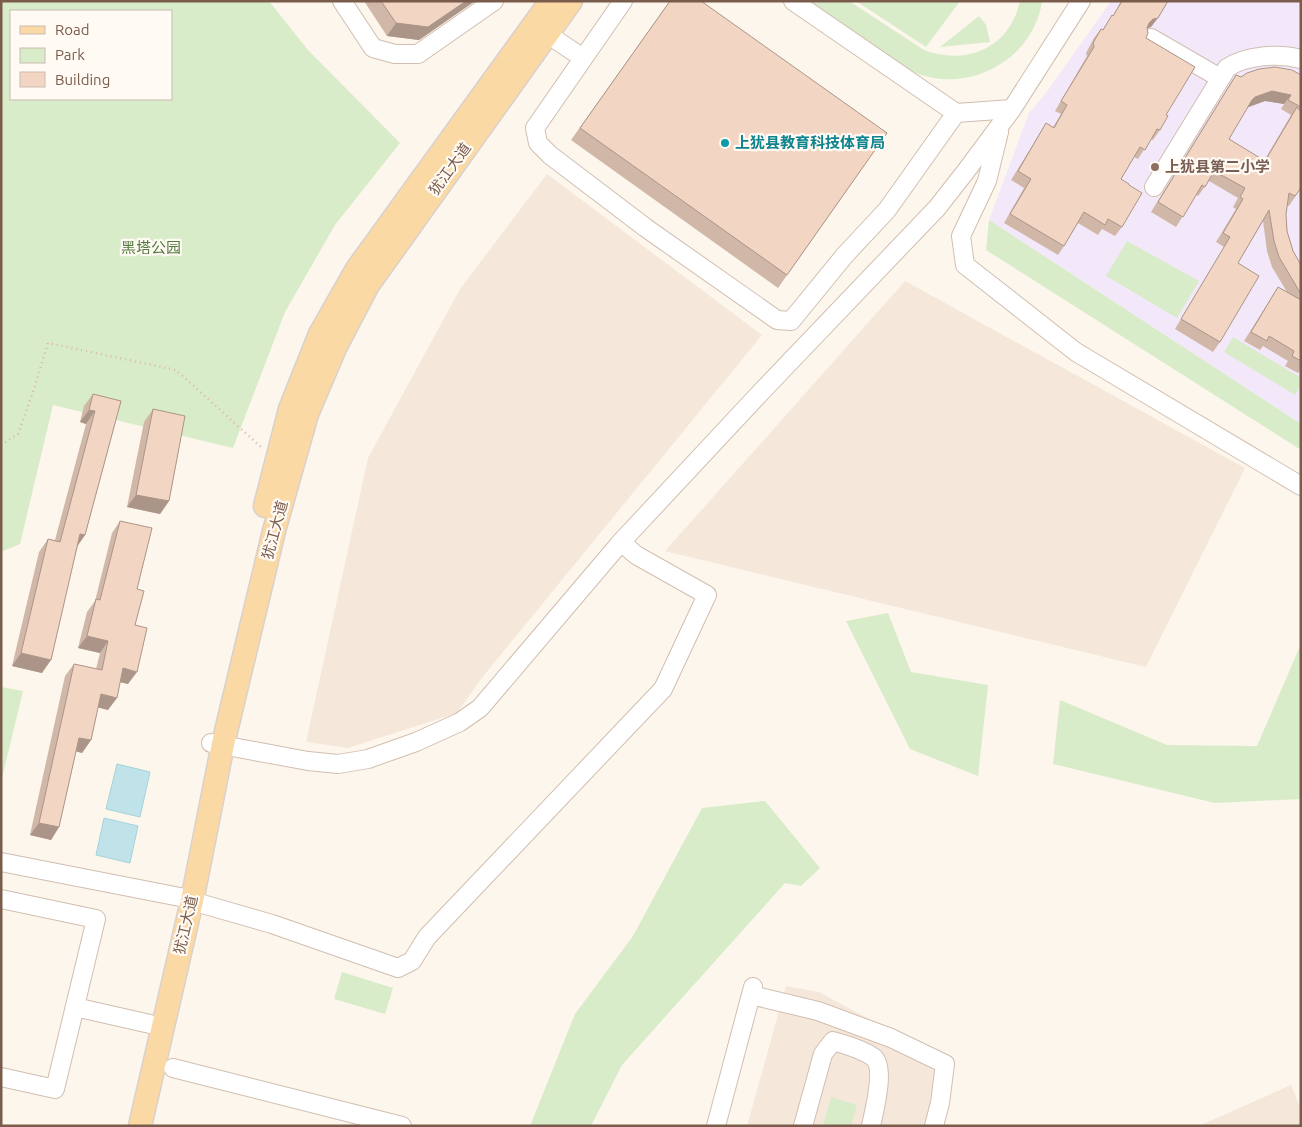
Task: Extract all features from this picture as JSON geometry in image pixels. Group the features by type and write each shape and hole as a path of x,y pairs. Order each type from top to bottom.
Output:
{"main road":[{"name":"犹江大道","path":"217,744 307,414 335,348 368,285 571,1"},
{"name":"犹江大道","path":"140,1126 260,527 290,409 320,334 357,269 543,4"},
{"name":"犹江大道","path":"126,1126 150,1024 186,899"}],"street":[{"path":"342,1 373,48 395,54 418,54 494,1"},
{"path":"623,1 535,128 538,143 550,155 646,228 777,320 791,321 845,255 887,210 956,113"},
{"path":"792,1 956,113 1012,109"},
{"path":"217,744 308,761 338,764 368,759 416,742 460,722 480,708 621,542 762,390 937,208 1012,109 1081,1"},
{"path":"547,34 583,58"},
{"path":"1151,38 1220,78"},
{"path":"1154,187 1227,68 1235,62 1274,56 1301,59"},
{"path":"1001,124 987,181 961,236 965,265 1076,352 1301,486"},
{"path":"1,862 186,899 272,924 398,968 412,961 427,937 663,689 707,595 636,555 621,542"},
{"path":"1,898 96,920 55,1089 1,1077"},
{"path":"716,1126 752,991 818,1011 891,1038 945,1064 940,1103 934,1126"},
{"path":"75,1007 150,1024"},
{"path":"803,1126 823,1054 833,1041 875,1058 880,1070 871,1126"},
{"path":"173,1068 402,1126"}],"path":[{"path":"1,445 18,434 48,343 176,370 261,447"}],"shaded area":[{"name":"上犹县第二小学","path":"1111,1 1301,1 1301,424 989,220 1029,113 1046,93"},
{"path":"547,174 762,335 481,679 457,713 348,748 306,742 368,458 460,289"},
{"path":"905,281 1245,468 1146,667 665,551"},
{"path":"786,986 819,992 953,1064 939,1126 747,1126"},
{"path":"1291,1085 1301,1110 1301,1126 1199,1126"}],"green space":[{"name":"黑塔公园","path":"1,1 269,1 308,50 400,143 335,225 285,312 233,448 53,405 20,544 1,552"},
{"path":"806,1 849,1 924,50 955,56 970,54 984,49 996,41 1007,31 1015,17 1020,1 1042,1 1038,19 1030,35 1012,56 983,73 959,79 947,79 935,78 911,71"},
{"path":"856,1 960,1 926,47"},
{"path":"979,16 986,25 990,42 940,47"},
{"path":"989,220 1301,424 1301,450 986,250"},
{"path":"1127,241 1199,281 1177,318 1106,276"},
{"path":"1233,337 1301,378 1301,385 1295,395 1224,352"},
{"path":"888,613 911,672 988,685 978,776 910,749 846,621"},
{"path":"1301,644 1301,799 1215,803 1053,764 1060,700 1167,745 1257,746"},
{"path":"1,687 23,691 1,782"},
{"path":"765,801 820,868 801,886 785,883 622,1065 591,1126 530,1126 575,1014 633,936 702,808"},
{"path":"342,972 393,988 385,1014 334,999"},
{"path":"831,1097 857,1105 851,1126 823,1126"}],"water":[{"path":"117,764 150,772 140,817 106,809"},
{"path":"104,818 138,826 130,863 96,855"}],"building":[{"path":"381,1 466,1 428,27 396,23"},
{"name":"上犹县教育科技体育局","path":"670,1 701,1 887,133 787,275 580,128"},
{"path":"1122,1 1168,1 1158,18 1153,19 1149,23 1146,38 1195,67 1166,115 1168,116 1160,130 1157,129 1145,150 1140,147 1121,179 1142,193 1122,227 1108,219 1105,225 1084,212 1064,246 1010,214 1031,179 1018,171 1046,123 1054,128 1067,105 1061,101 1094,47 1093,43 1101,29 1103,30"},
{"path":"1275,67 1292,70 1301,75 1301,107 1288,100 1291,95 1272,91 1255,97 1229,139 1265,161 1297,107 1301,112 1301,188 1295,196 1289,193 1286,214 1287,231 1293,251 1301,265 1301,294 1279,257 1274,241 1269,210 1238,263 1259,276 1220,342 1181,319 1230,237 1223,233 1243,199 1240,197 1245,188 1214,171 1205,187 1202,185 1183,217 1158,202 1236,75 1241,77 1259,69"},
{"path":"1278,287 1301,300 1301,361 1292,356 1294,351 1269,336 1267,341 1251,332"},
{"path":"93,394 121,401 85,535 80,534 51,660 21,653 48,539 60,542 95,411 89,410"},
{"path":"153,409 185,416 169,501 136,495"},
{"path":"120,521 152,528 137,589 144,591 135,625 147,628 137,672 123,668 117,698 101,694 91,740 79,738 59,827 39,823 74,664 102,670 108,641 87,636 96,599 100,600"}],"place":[{"name":"上犹县教育科技体育局","path":"725,143"},
{"name":"上犹县第二小学","path":"1155,167"}]}
